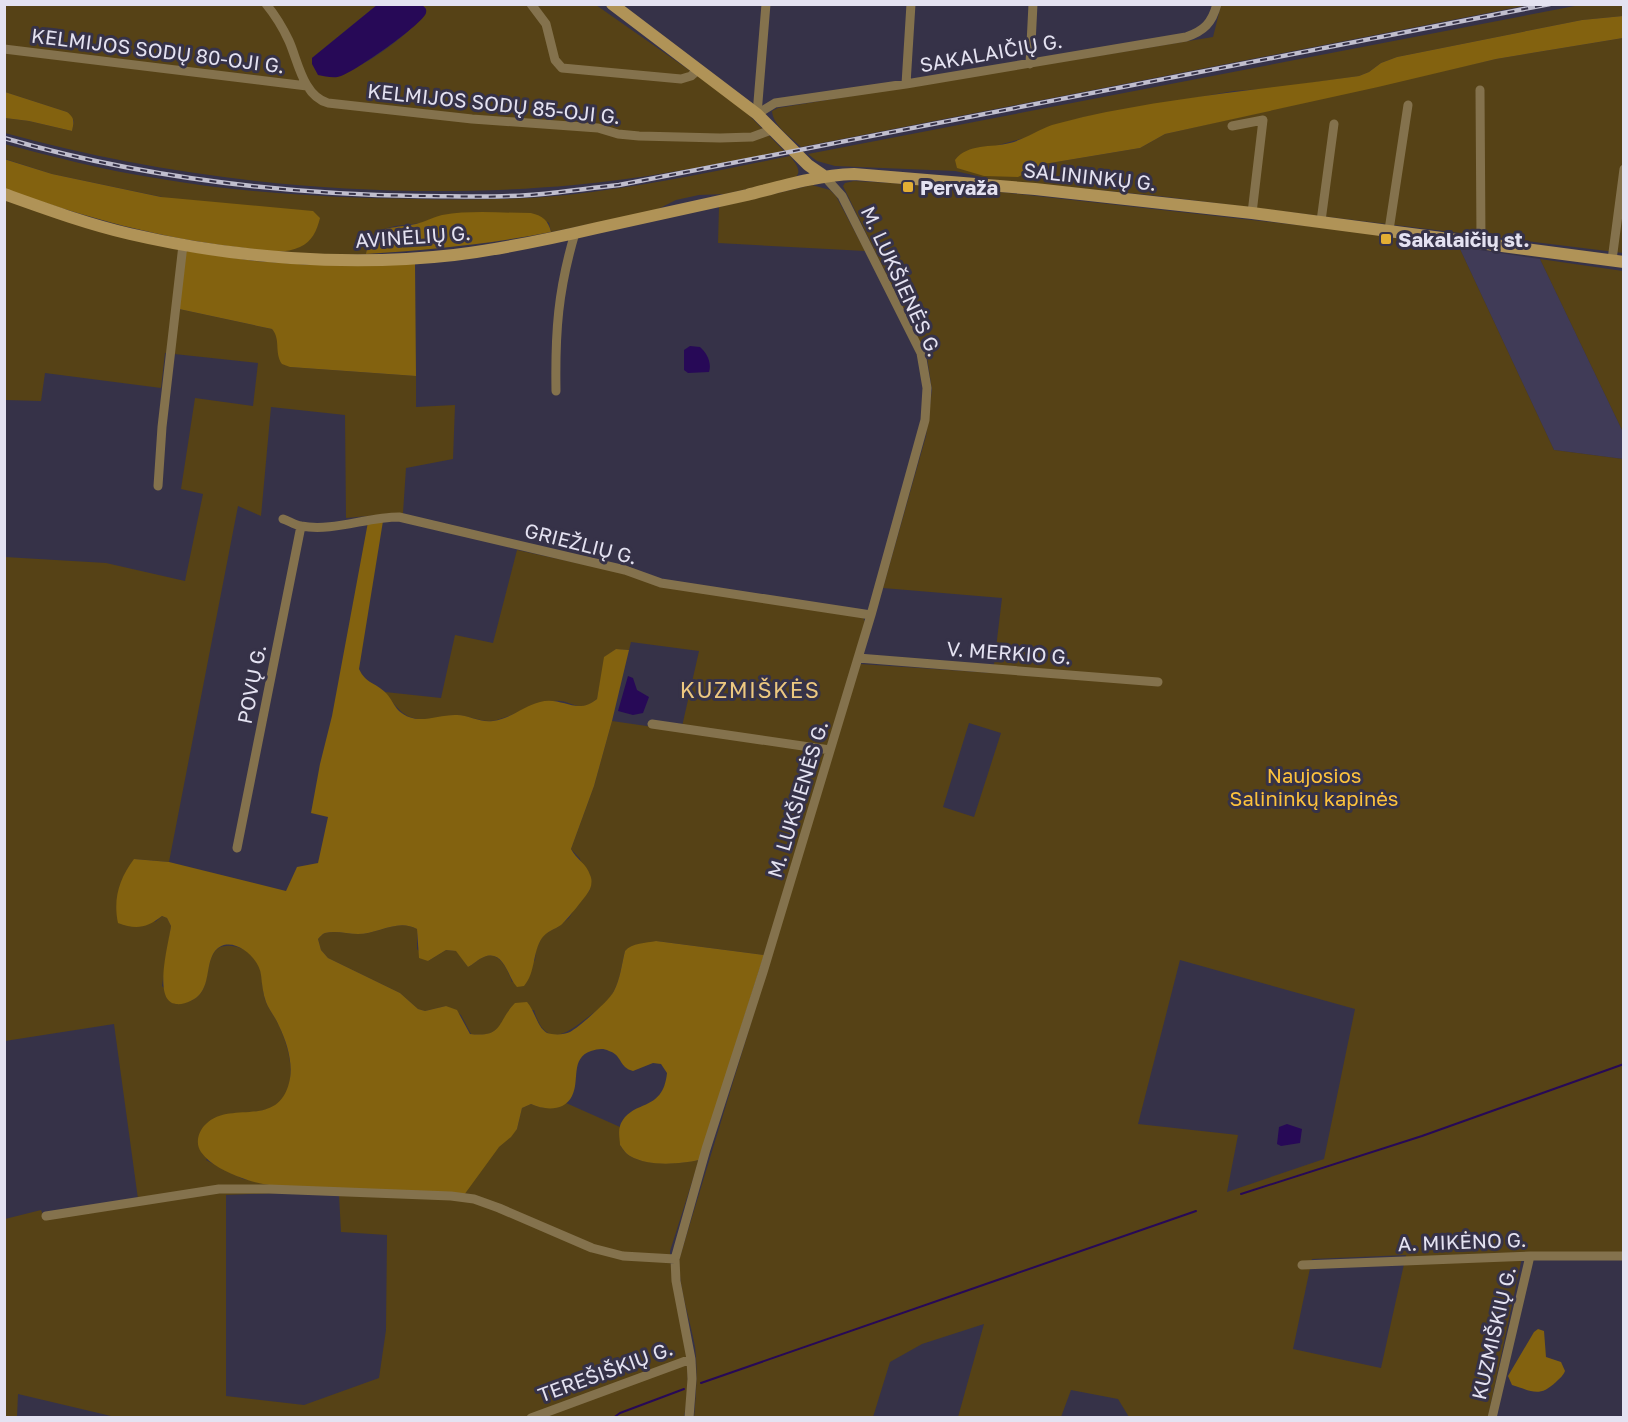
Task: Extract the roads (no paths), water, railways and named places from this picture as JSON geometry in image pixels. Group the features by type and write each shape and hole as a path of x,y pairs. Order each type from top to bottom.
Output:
{"main road":[{"path":"612,4 757,114 808,165 824,176"},
{"name":"SALININKŲ G.","path":"824,176 843,174 888,176 1252,213 1481,241 1618,261"},
{"name":"AVINĖLIŲ G.","path":"4,194 75,219 128,234 183,245 267,256 344,260 453,255 575,233 824,176"}],"street":[{"path":"266,4 288,40 307,86"},
{"path":"531,4 546,24 555,60 562,68 681,79 691,76 699,69"},
{"path":"757,114 766,4"},
{"path":"906,84 911,4"},
{"path":"1030,64 1033,4"},
{"name":"SAKALAIČIŲ G.","path":"757,114 775,103 906,84 1186,37 1196,34 1209,24 1217,4"},
{"name":"KELMIJOS SODŲ 80-OJI G.","path":"4,49 307,86"},
{"name":"KELMIJOS SODŲ 85-OJI G.","path":"307,86 318,99 328,103 472,119 598,128 618,134 639,136 720,138 752,136 774,129"},
{"path":"1480,90 1481,241"},
{"path":"1389,230 1408,105"},
{"path":"1232,126 1263,120 1252,213"},
{"path":"1321,221 1334,124"},
{"path":"1618,261 1623,169"},
{"name":"M. LUKŠIENĖS G.","path":"689,1418 691,1359 676,1281 675,1258 706,1149 872,615 925,420 927,388 921,353 842,196 824,176"},
{"path":"556,391 556,330 560,289 575,233"},
{"path":"158,486 163,416 183,245"},
{"name":"GRIEŽLIŲ G.","path":"283,519 301,526 328,526 375,518 399,517 624,570 662,583 872,615"},
{"name":"POVŲ G.","path":"237,848 301,526"},
{"name":"V. MERKIO G.","path":"858,658 1158,682"},
{"path":"652,724 830,750"},
{"path":"46,1216 219,1189 452,1196 474,1199 499,1208 592,1248 623,1256 675,1258"},
{"name":"A. MIKĖNO G.","path":"1302,1265 1530,1256 1623,1256"},
{"name":"KUZMIŠKIŲ G.","path":"1491,1418 1530,1256"},
{"name":"TEREŠIŠKIŲ G.","path":"531,1418 691,1359"}],"waterway":[{"path":"1241,1194 1422,1136 1624,1064"},
{"path":"701,1383 1196,1211"},
{"path":"613,1418 620,1413 684,1389"}],"railway":[{"path":"4,138 55,152 158,173 262,187 367,195 540,194 619,185 1550,4"}],"place":[{"name":"Pervaža","path":"908,187"},
{"name":"Sakalaičių st.","path":"1386,239"}],"district":[{"name":"KUZMIŠKĖS","path":"750,689"}],"park label":[{"name":"Naujosios Salininkų kapinės","path":"1314,786"}]}
